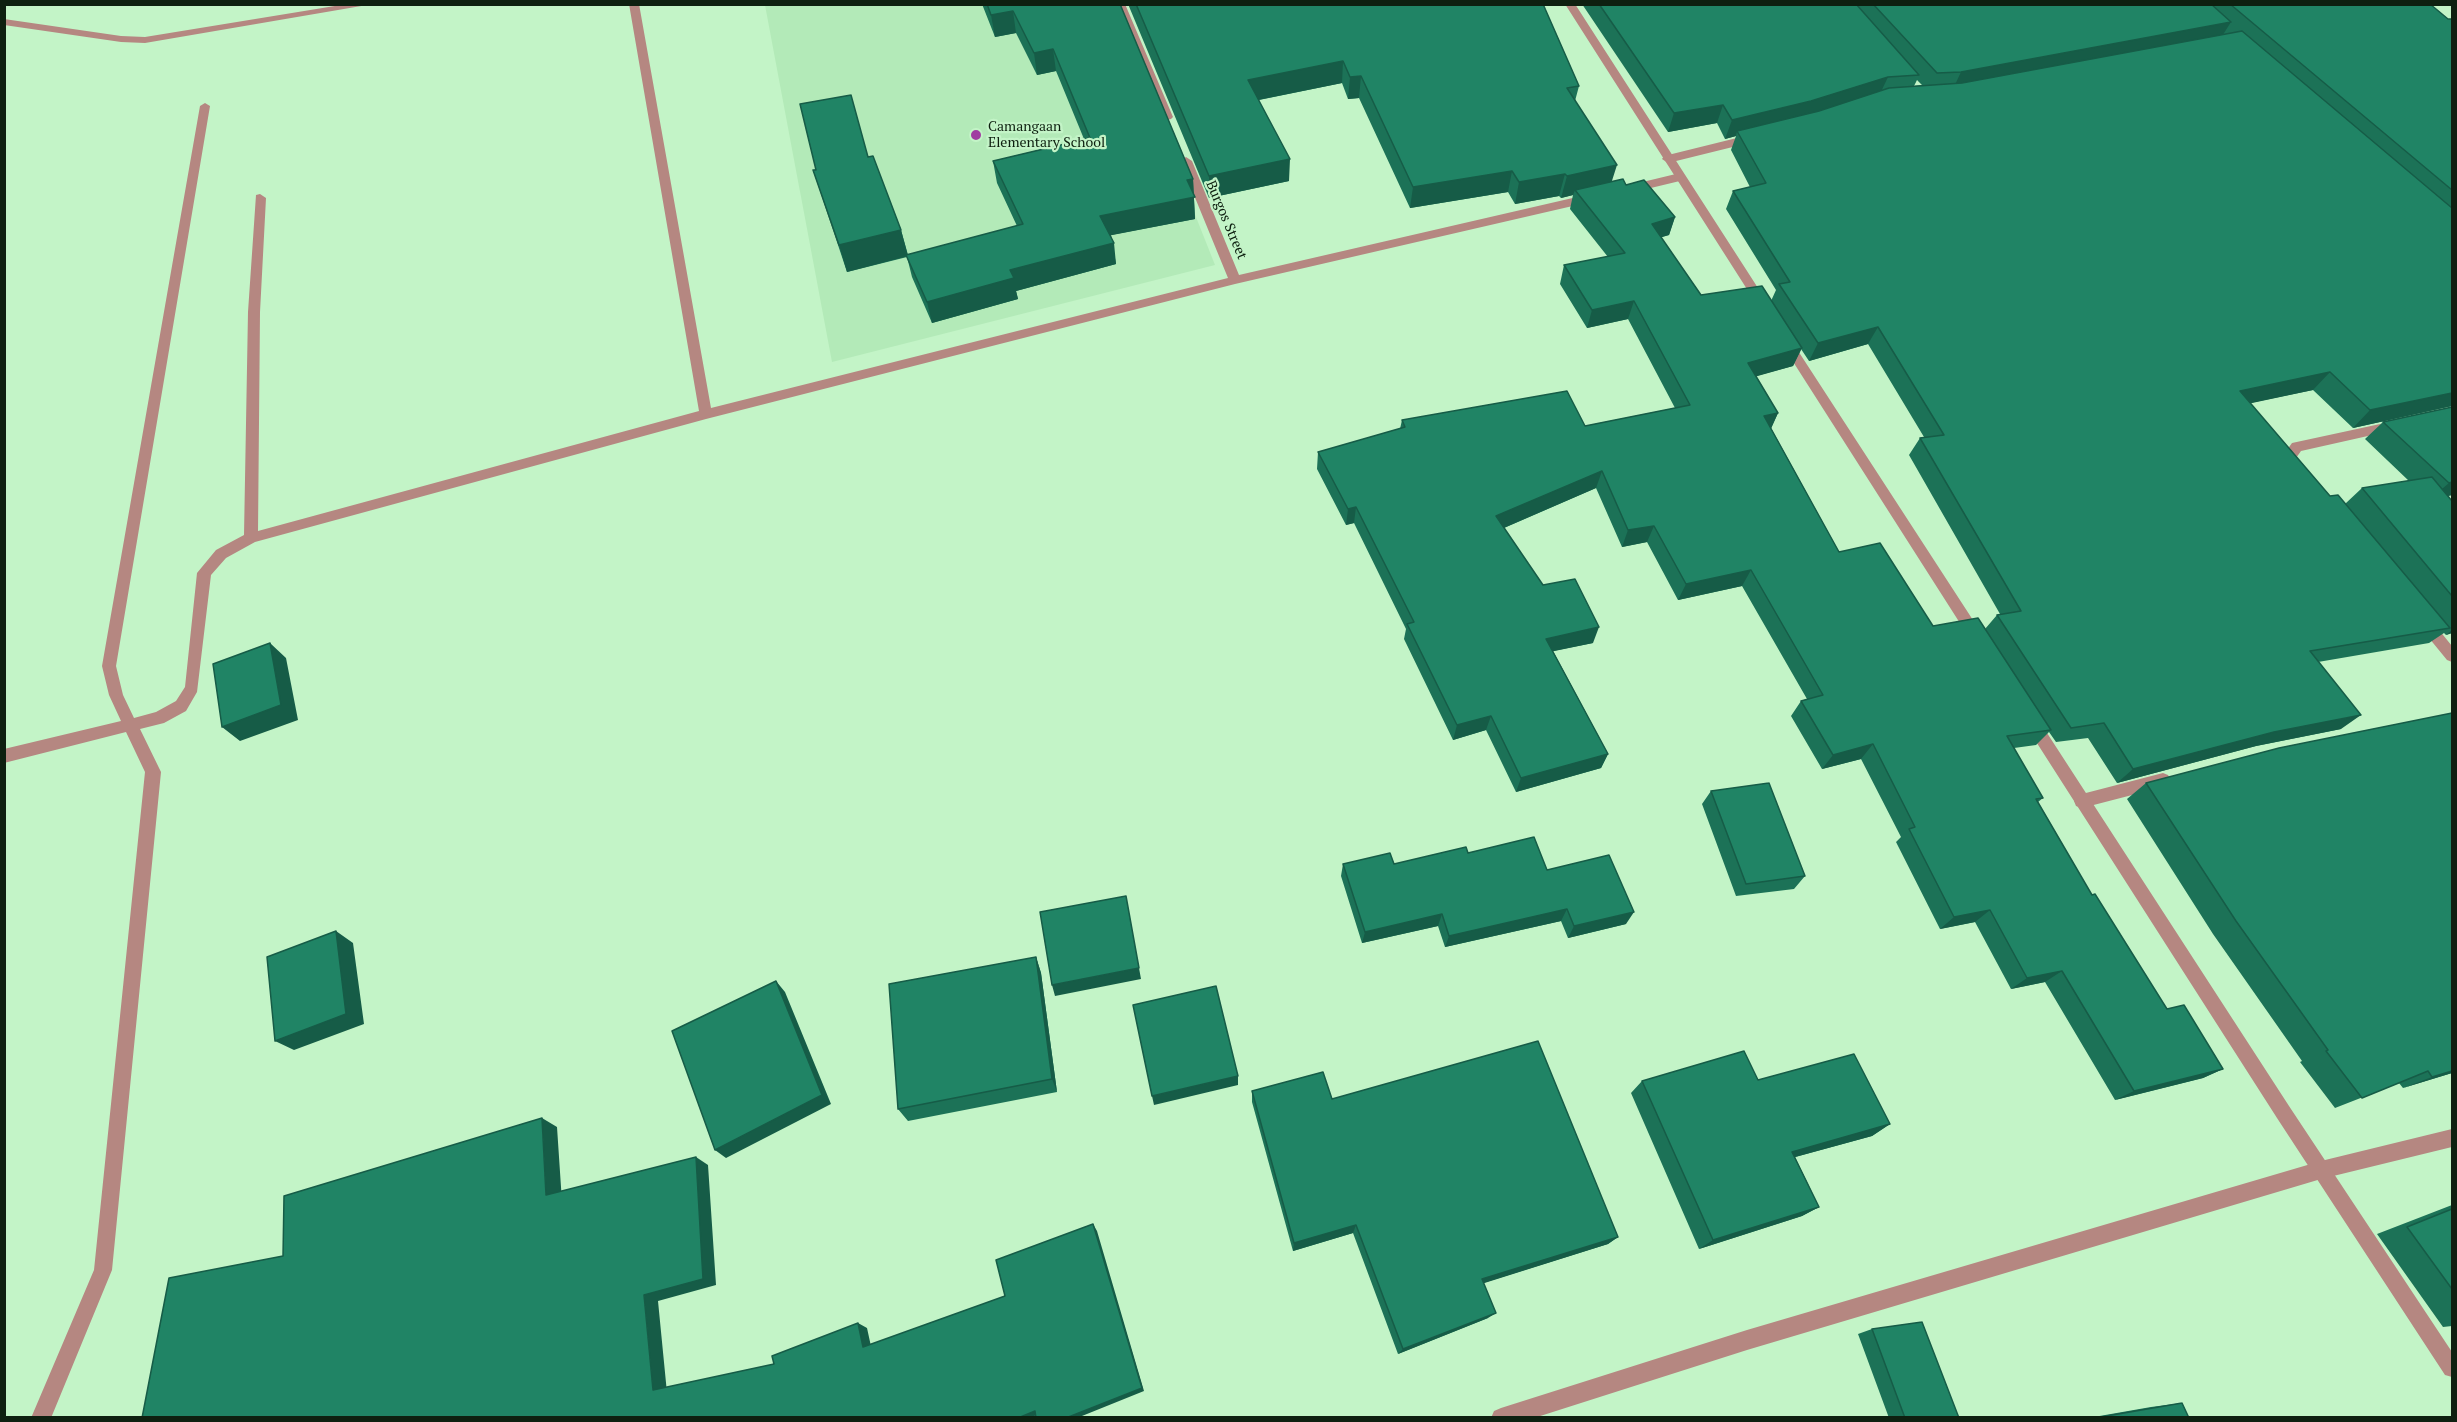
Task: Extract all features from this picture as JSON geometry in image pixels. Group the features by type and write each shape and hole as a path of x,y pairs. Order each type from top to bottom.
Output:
{"street":[{"path":"4,22 121,39 144,39 171,37 368,4"},
{"path":"634,4 706,414"},
{"path":"1120,4 1171,126"},
{"path":"1570,4 1985,650"},
{"path":"41,1418 103,1270 153,772 116,695 109,666 206,106"},
{"path":"1668,159 1761,136"},
{"name":"Burgos Street","path":"1180,148 1235,280"},
{"path":"1622,191 1680,177"},
{"path":"4,756 159,718 172,711 189,695 192,688 204,573 221,554 251,538 706,414 1235,280 1599,196"},
{"path":"251,538 254,312 260,198"},
{"path":"2307,482 2289,457 2297,447 2406,423"},
{"path":"2414,610 2452,656"},
{"path":"2024,710 2321,1170 2452,1368"},
{"path":"2082,801 2180,775"},
{"path":"1502,1418 1759,1336 2321,1170 2452,1138"}],"shaded area":[{"name":"Camangaan Elementary School","path":"765,5 1112,5 1215,265 832,362"}],"building":[{"path":"987,4 1120,4 1193,179 1187,180 1195,197 1100,216 1114,243 1010,270 1014,278 927,302 906,255 1023,224 993,161 1090,138 1053,49 1034,53 1013,11 991,15"},
{"path":"1136,4 1543,4 1579,86 1567,88 1617,165 1567,176 1565,174 1519,182 1512,171 1413,187 1361,76 1350,77 1343,61 1248,80 1290,159 1209,176"},
{"path":"1599,4 1856,4 1919,75 1888,77 1811,101 1732,120 1723,105 1674,113"},
{"path":"1873,4 2211,4 2231,22 1961,72 1937,73"},
{"path":"2230,4 2430,4 2448,19 2452,19 2452,190"},
{"path":"2242,31 2452,208 2452,393 2370,410 2330,372 2240,391 2330,496 2338,495 2450,628 2310,651 2361,715 2274,732 2133,769 2104,723 2071,728 1997,615 2021,611 1920,438 1944,435 1878,327 1818,343 1779,284 1790,282 1733,191 1766,183 1737,131 1819,111 1889,88 1962,83"},
{"path":"851,95 868,157 873,156 901,230 839,245 813,170 816,170 800,104"},
{"path":"1623,179 1626,185 1644,180 1675,217 1652,224 1701,295 1762,286 1802,348 1748,363 1778,413 1764,416 1839,552 1880,543 1933,626 1978,618 2051,730 2007,736 2043,798 2036,799 2092,895 2095,894 2167,1009 2184,1005 2223,1069 2134,1091 2062,971 2027,978 1990,910 1954,917 1909,829 1915,827 1873,744 1833,755 1801,701 1823,695 1751,570 1686,584 1654,526 1628,530 1602,471 1496,516 1543,585 1575,579 1599,627 1546,639 1608,754 1521,778 1491,716 1457,725 1407,624 1414,622 1356,507 1348,509 1318,452 1405,427 1402,420 1567,391 1585,426 1690,405 1634,301 1592,310 1564,265 1625,253 1575,190"},
{"path":"2452,407 2452,482 2449,483 2383,422"},
{"path":"2432,477 2452,501 2452,596 2362,488"},
{"path":"270,643 281,705 222,727 213,664"},
{"path":"2452,713 2452,1071 2432,1077 2428,1071 2362,1098 2326,1051 2328,1050 2236,921 2146,783 2279,748"},
{"path":"1769,783 1805,876 1746,884 1711,791"},
{"path":"1534,837 1547,870 1609,855 1634,912 1574,926 1567,909 1449,936 1442,914 1365,932 1343,864 1390,853 1394,864 1466,847 1468,853"},
{"path":"1126,896 1139,968 1052,985 1040,912"},
{"path":"336,931 346,1014 275,1041 267,957"},
{"path":"1036,957 1052,1079 898,1109 889,984"},
{"path":"776,981 822,1095 715,1150 672,1031"},
{"path":"1216,986 1238,1076 1152,1096 1133,1005"},
{"path":"1538,1041 1618,1237 1482,1279 1496,1313 1403,1349 1356,1225 1294,1243 1252,1091 1323,1072 1332,1099"},
{"path":"1744,1051 1758,1080 1854,1054 1890,1124 1792,1152 1819,1207 1713,1240 1642,1081"},
{"path":"542,1118 546,1195 696,1157 703,1279 644,1295 653,1390 774,1364 772,1356 858,1323 863,1347 1005,1296 996,1260 1093,1224 1142,1388 1066,1418 1036,1418 1035,1411 1018,1418 142,1418 169,1278 283,1256 284,1196"},
{"path":"2452,1209 2452,1289 2407,1227"},
{"path":"1922,1322 1959,1418 1905,1418 1872,1329"},
{"path":"2182,1403 2189,1418 2095,1418"}],"place":[{"name":"Camangaan Elementary School","path":"976,135"}]}
